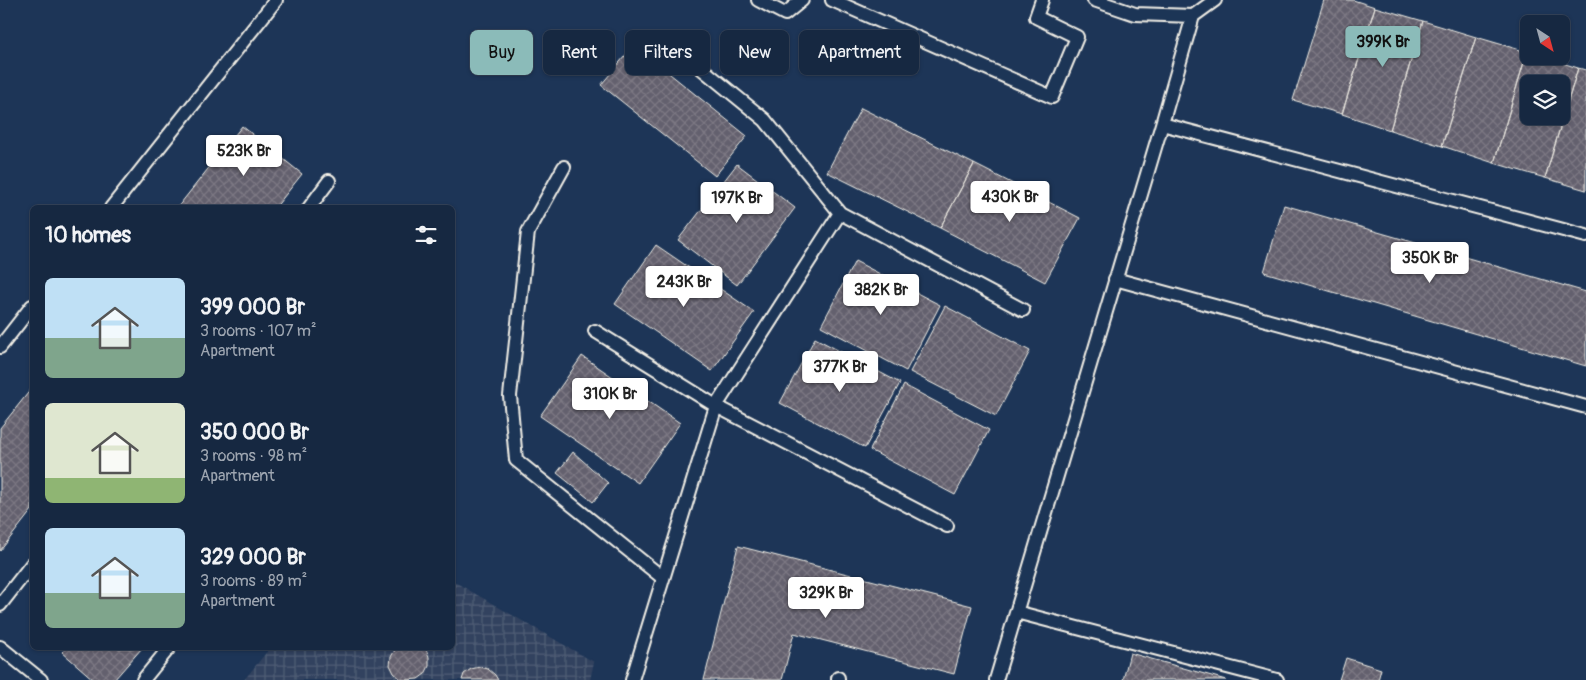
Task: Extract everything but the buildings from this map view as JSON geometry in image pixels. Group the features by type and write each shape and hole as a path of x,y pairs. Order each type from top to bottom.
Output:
{"lane":[{"path":"113,205 276,0"},
{"path":"758,0 784,14 802,0"},
{"path":"832,0 1052,97 1077,38 1036,17 1042,0"},
{"path":"1094,0 1135,14 1193,16"},
{"path":"996,680 1193,16 1215,0"},
{"path":"710,75 765,120 840,213 1023,310"},
{"path":"1162,124 1586,236"},
{"path":"564,167 528,232 510,396 516,460 663,578"},
{"path":"311,205 329,181"},
{"path":"632,680 716,406 840,213"},
{"path":"1115,279 1586,407"},
{"path":"0,347 30,309"},
{"path":"595,331 716,406 947,526"},
{"path":"0,606 30,567"},
{"path":"1016,612 1277,680"},
{"path":"0,647 42,680"},
{"path":"143,680 167,650"}],"shaded area":[{"path":"455,582 594,662 590,680 244,680 268,650 455,650"}]}
